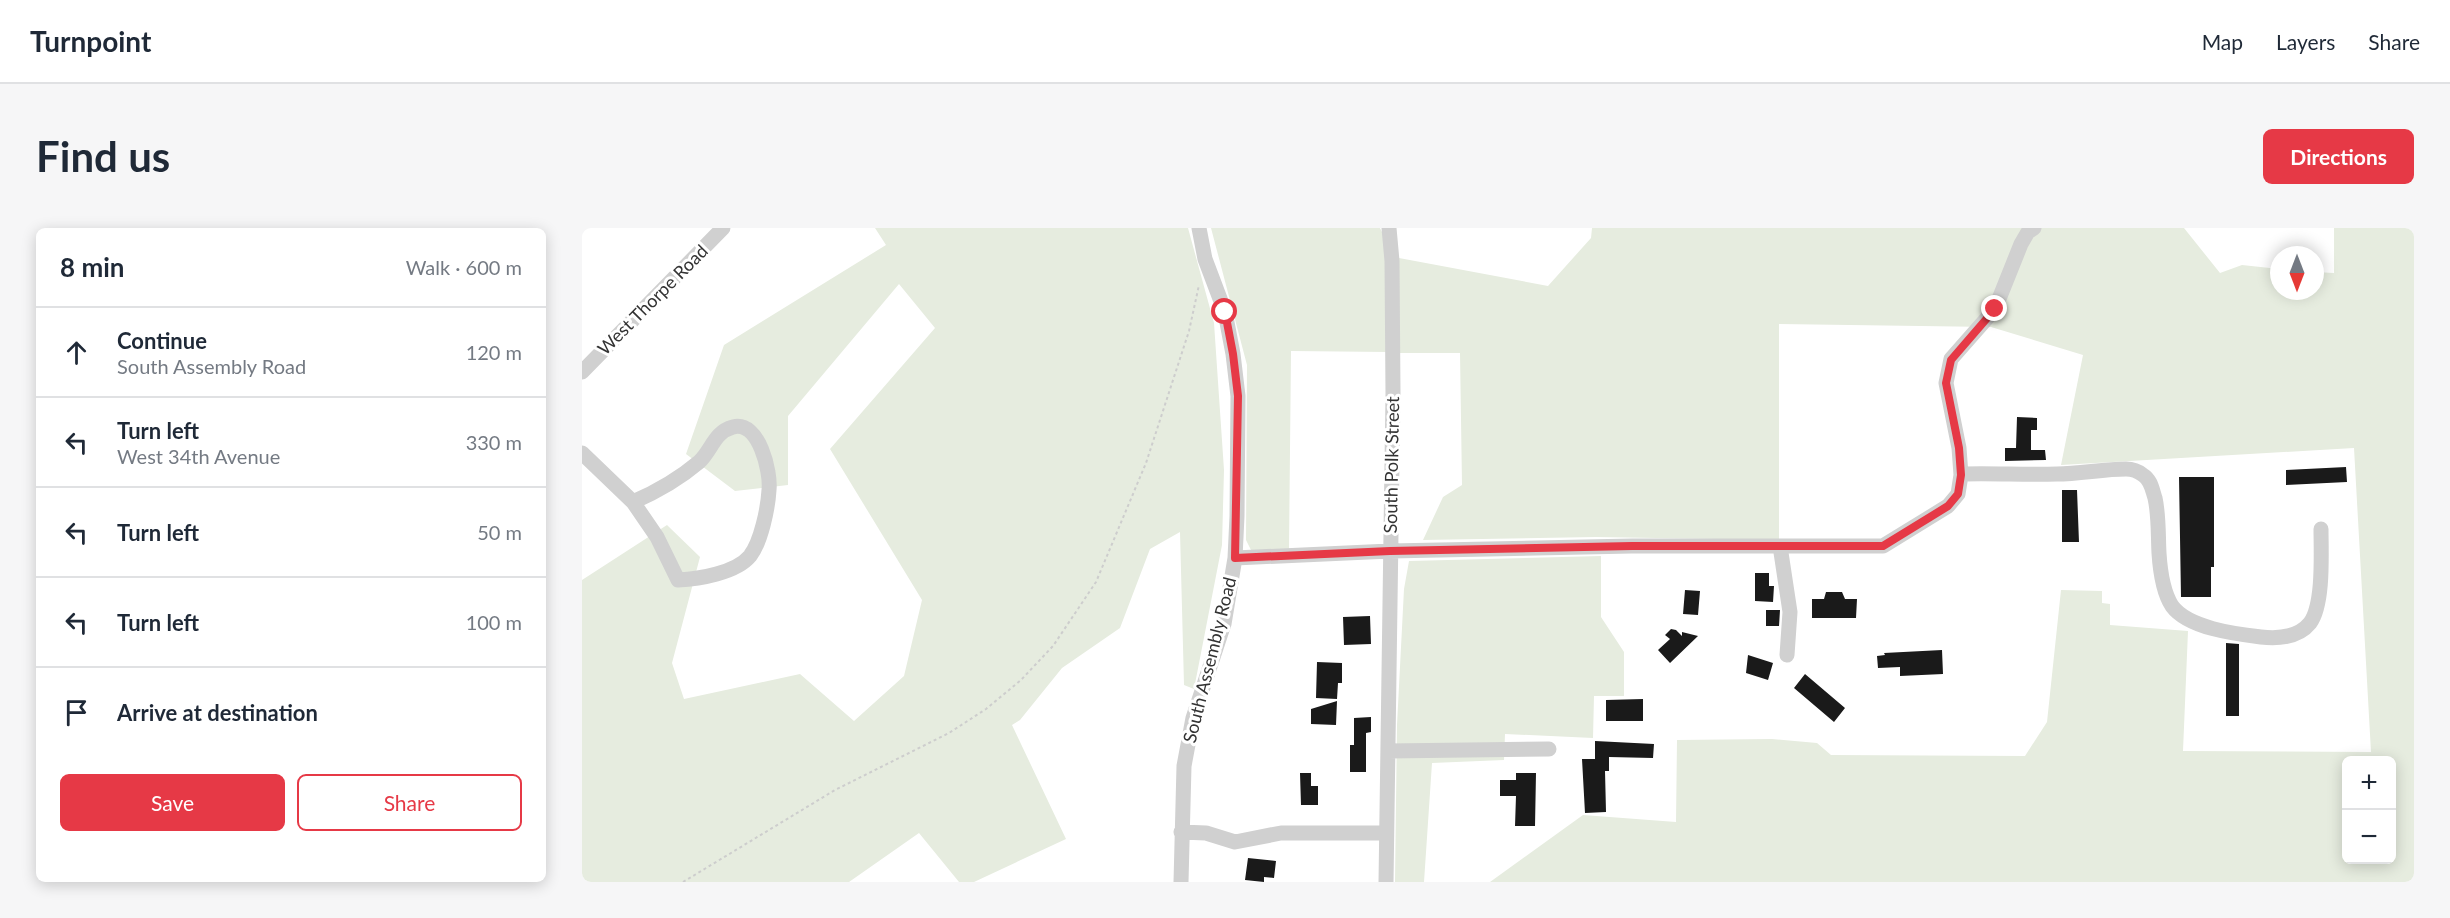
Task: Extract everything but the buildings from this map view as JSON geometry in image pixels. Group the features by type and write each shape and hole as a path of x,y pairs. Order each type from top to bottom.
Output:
{"street":[{"name":"West Thorpe Road","path":"582,372 723,228"},
{"name":"South Assembly Road","path":"1181,882 1184,766 1193,718 1224,624 1235,558 1238,396 1225,312 1205,259 1199,228"},
{"name":"South Polk Street","path":"1386,882 1392,261 1389,228"},
{"path":"1235,558 1390,551 1883,546 1948,506 1958,494 1961,474 1959,448 1946,383 1951,360 1995,309 2021,244 2028,232 2034,228"},
{"path":"582,453 633,502 657,537 678,579 691,579 731,568 749,558 758,545 770,489 763,455 755,435 747,428 734,427 718,435 701,460 658,491 633,502"},
{"path":"1961,474 2058,474 2127,469 2141,473 2152,486 2156,503 2160,559 2167,596 2173,608 2196,623 2234,633 2263,637 2288,637 2304,631 2313,619 2321,585 2321,529"},
{"path":"1780,546 1790,612 1787,655"},
{"path":"1388,751 1549,749"},
{"path":"1181,832 1206,833 1235,842 1281,833 1386,833"}],"path":[{"path":"683,882 835,790 949,733 986,709 1021,680 1053,646 1096,582 1146,463 1189,332 1205,259"}],"shaded area":[{"path":"875,228 1188,228 1214,323 1224,470 1222,545 1194,689 1184,685 1180,532 1150,549 1120,628 1062,668 1020,720 1012,725 1066,839 974,882 959,882 919,833 849,882 582,882 582,580 667,525 700,557 672,663 684,699 800,674 854,721 904,676 922,600 830,449 935,328 899,284 788,416 788,485 735,491 686,454 724,345 886,245"},
{"path":"1211,228 1380,228 1385,238 1388,352 1291,351 1289,550 1251,550 1246,540 1247,365"},
{"path":"1592,228 2184,228 2220,273 2242,265 2270,268 2270,300 2324,300 2324,272 2334,273 2334,228 2414,228 2414,882 1490,882 1583,815 1676,822 1677,740 1772,739 1817,743 1831,755 2025,756 2047,722 2061,590 2102,591 2102,603 2110,604 2110,625 2188,631 2183,751 2371,752 2354,448 2061,465 2083,355 1991,327 1779,324 1779,540 1596,537 1423,540 1443,497 1462,485 1460,353 1398,353 1399,258 1548,286 1591,238"},
{"path":"1601,556 1601,617 1624,652 1624,696 1594,696 1593,738 1505,734 1504,760 1432,763 1424,882 1395,882 1397,725 1404,589 1409,561"}],"route":[{"path":"1225,312 1238,396 1235,558 1390,551 1632,546 1883,546 1948,506 1958,494 1961,475 1959,448 1946,383 1951,360 1995,309"}]}
